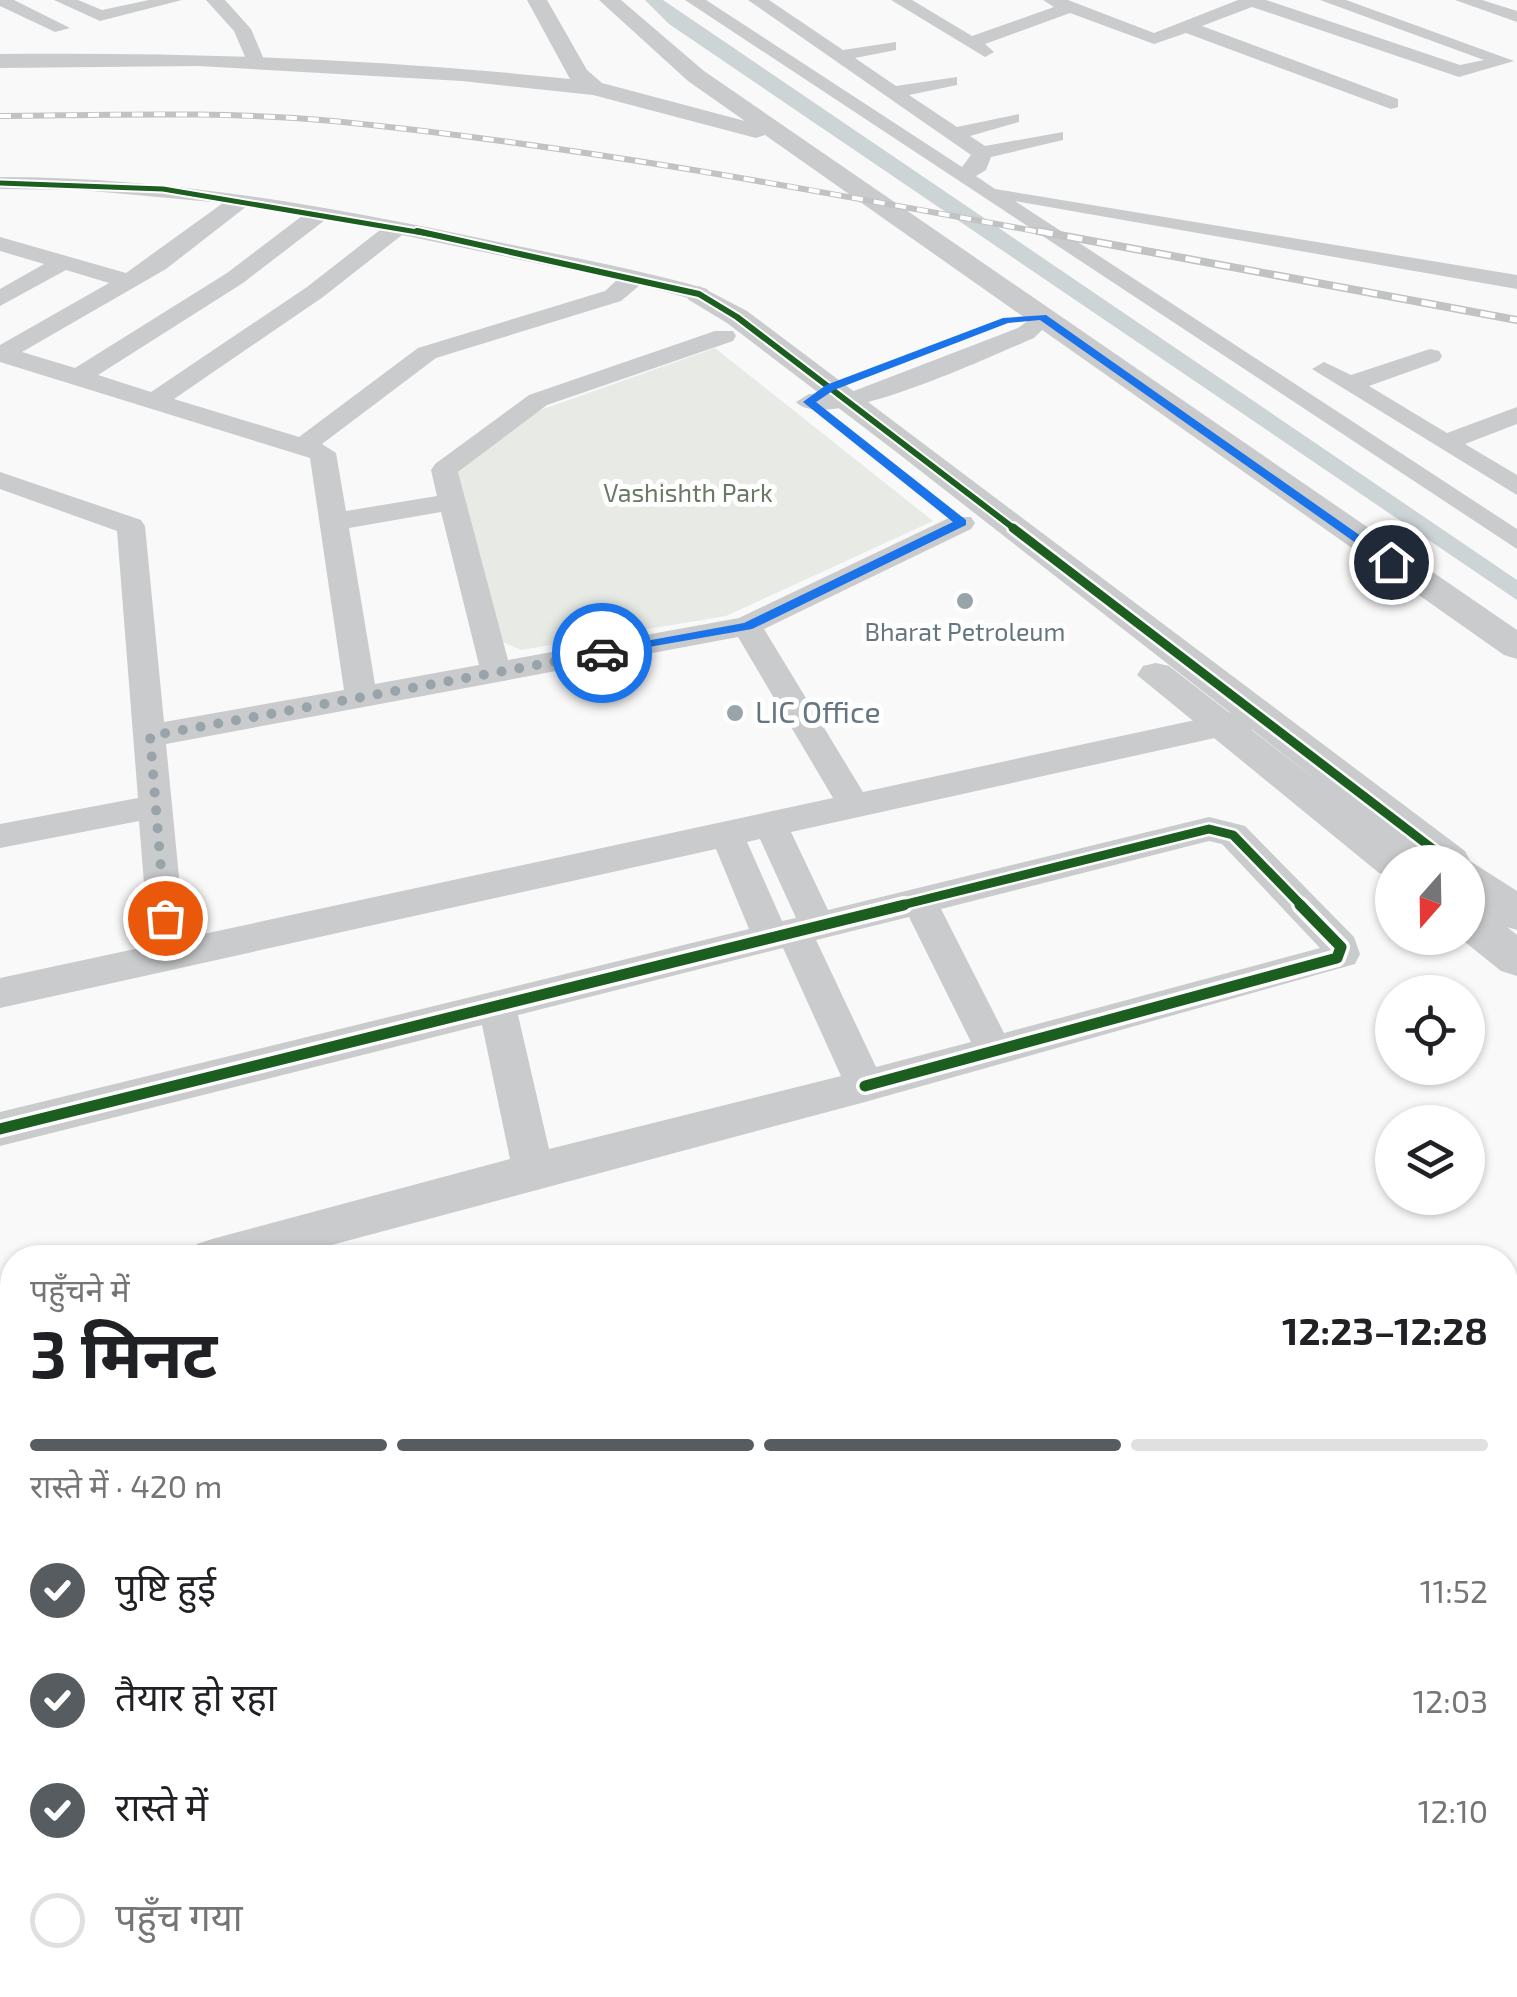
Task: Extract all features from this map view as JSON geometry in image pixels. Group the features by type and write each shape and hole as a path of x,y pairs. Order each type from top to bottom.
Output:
{"street":[{"path":"0,0 61,28"},
{"path":"63,0 126,31"},
{"path":"100,16 148,2 173,0"},
{"path":"214,0 242,29 256,62"},
{"path":"537,0 578,74 594,88"},
{"path":"554,0 594,72 594,88"},
{"path":"609,0 696,76 1517,647"},
{"path":"694,0 752,42 986,190 1517,541"},
{"path":"758,0 982,153 1056,136"},
{"path":"906,4 934,0"},
{"path":"1052,0 1154,39 1253,0 1459,72 1505,60 1330,0"},
{"path":"1464,0 1517,17"},
{"path":"148,2 178,24"},
{"path":"906,4 977,47 1071,8"},
{"path":"792,23 819,18"},
{"path":"1187,27 1391,103"},
{"path":"840,56 890,46"},
{"path":"0,61 256,62 594,88 788,139"},
{"path":"0,70 199,70 503,90 592,104 659,105"},
{"path":"894,92 950,82"},
{"path":"954,134 1012,118"},
{"path":"963,175 979,166 982,153"},
{"path":"0,183 105,184 240,201 698,294 1428,845"},
{"path":"986,190 1517,282"},
{"path":"2,355 129,280 240,201"},
{"path":"79,377 235,278 317,215"},
{"path":"156,400 314,292 394,230"},
{"path":"0,244 129,280"},
{"path":"0,300 64,262"},
{"path":"305,445 427,353 613,296 634,278"},
{"path":"698,294 709,324 830,397 962,523 1375,847"},
{"path":"830,397 1026,333 1042,317"},
{"path":"496,672 444,470 538,400 724,336"},
{"path":"2,355 305,445 322,454 361,697"},
{"path":"1350,384 1430,356"},
{"path":"1324,369 1517,487"},
{"path":"1444,443 1517,415"},
{"path":"0,480 131,526 168,955"},
{"path":"333,522 452,502"},
{"path":"150,736 747,626 962,523"},
{"path":"747,626 854,805"},
{"path":"0,993 1260,717"},
{"path":"0,836 156,806"},
{"path":"770,823 795,932"},
{"path":"0,1128 1219,829 1233,836 1341,947 1342,954 1337,958 261,1245"},
{"path":"726,832 795,932 865,1086"},
{"path":"1485,889 1517,914"},
{"path":"920,902 994,1050"},
{"path":"1485,934 1517,959"},
{"path":"497,1008 533,1172"}],"green space":[{"name":"Vashishth Park","path":"715,348 933,521 726,616 521,650 496,639 454,476 532,413"}],"waterway":[{"path":"653,0 675,20 1517,592"}],"railway":[{"path":"0,116 250,116 424,131 693,170 1051,234"},
{"path":"1038,231 1517,320"}],"cycle path":[{"path":"0,183 81,183 245,200 409,230 650,280 699,294 737,317 1428,845"},
{"path":"0,1129 1209,829 1233,835 1341,947 1342,954 1337,958 865,1086"}],"way so far":[{"path":"165,918 150,736 602,653"}],"place":[{"name":"Bharat Petroleum","path":"965,601"},
{"name":"LIC Office","path":"735,713"}],"route":[{"path":"602,653 747,626 962,523 809,402 830,388 1007,320 1042,317 1391,562"}]}
